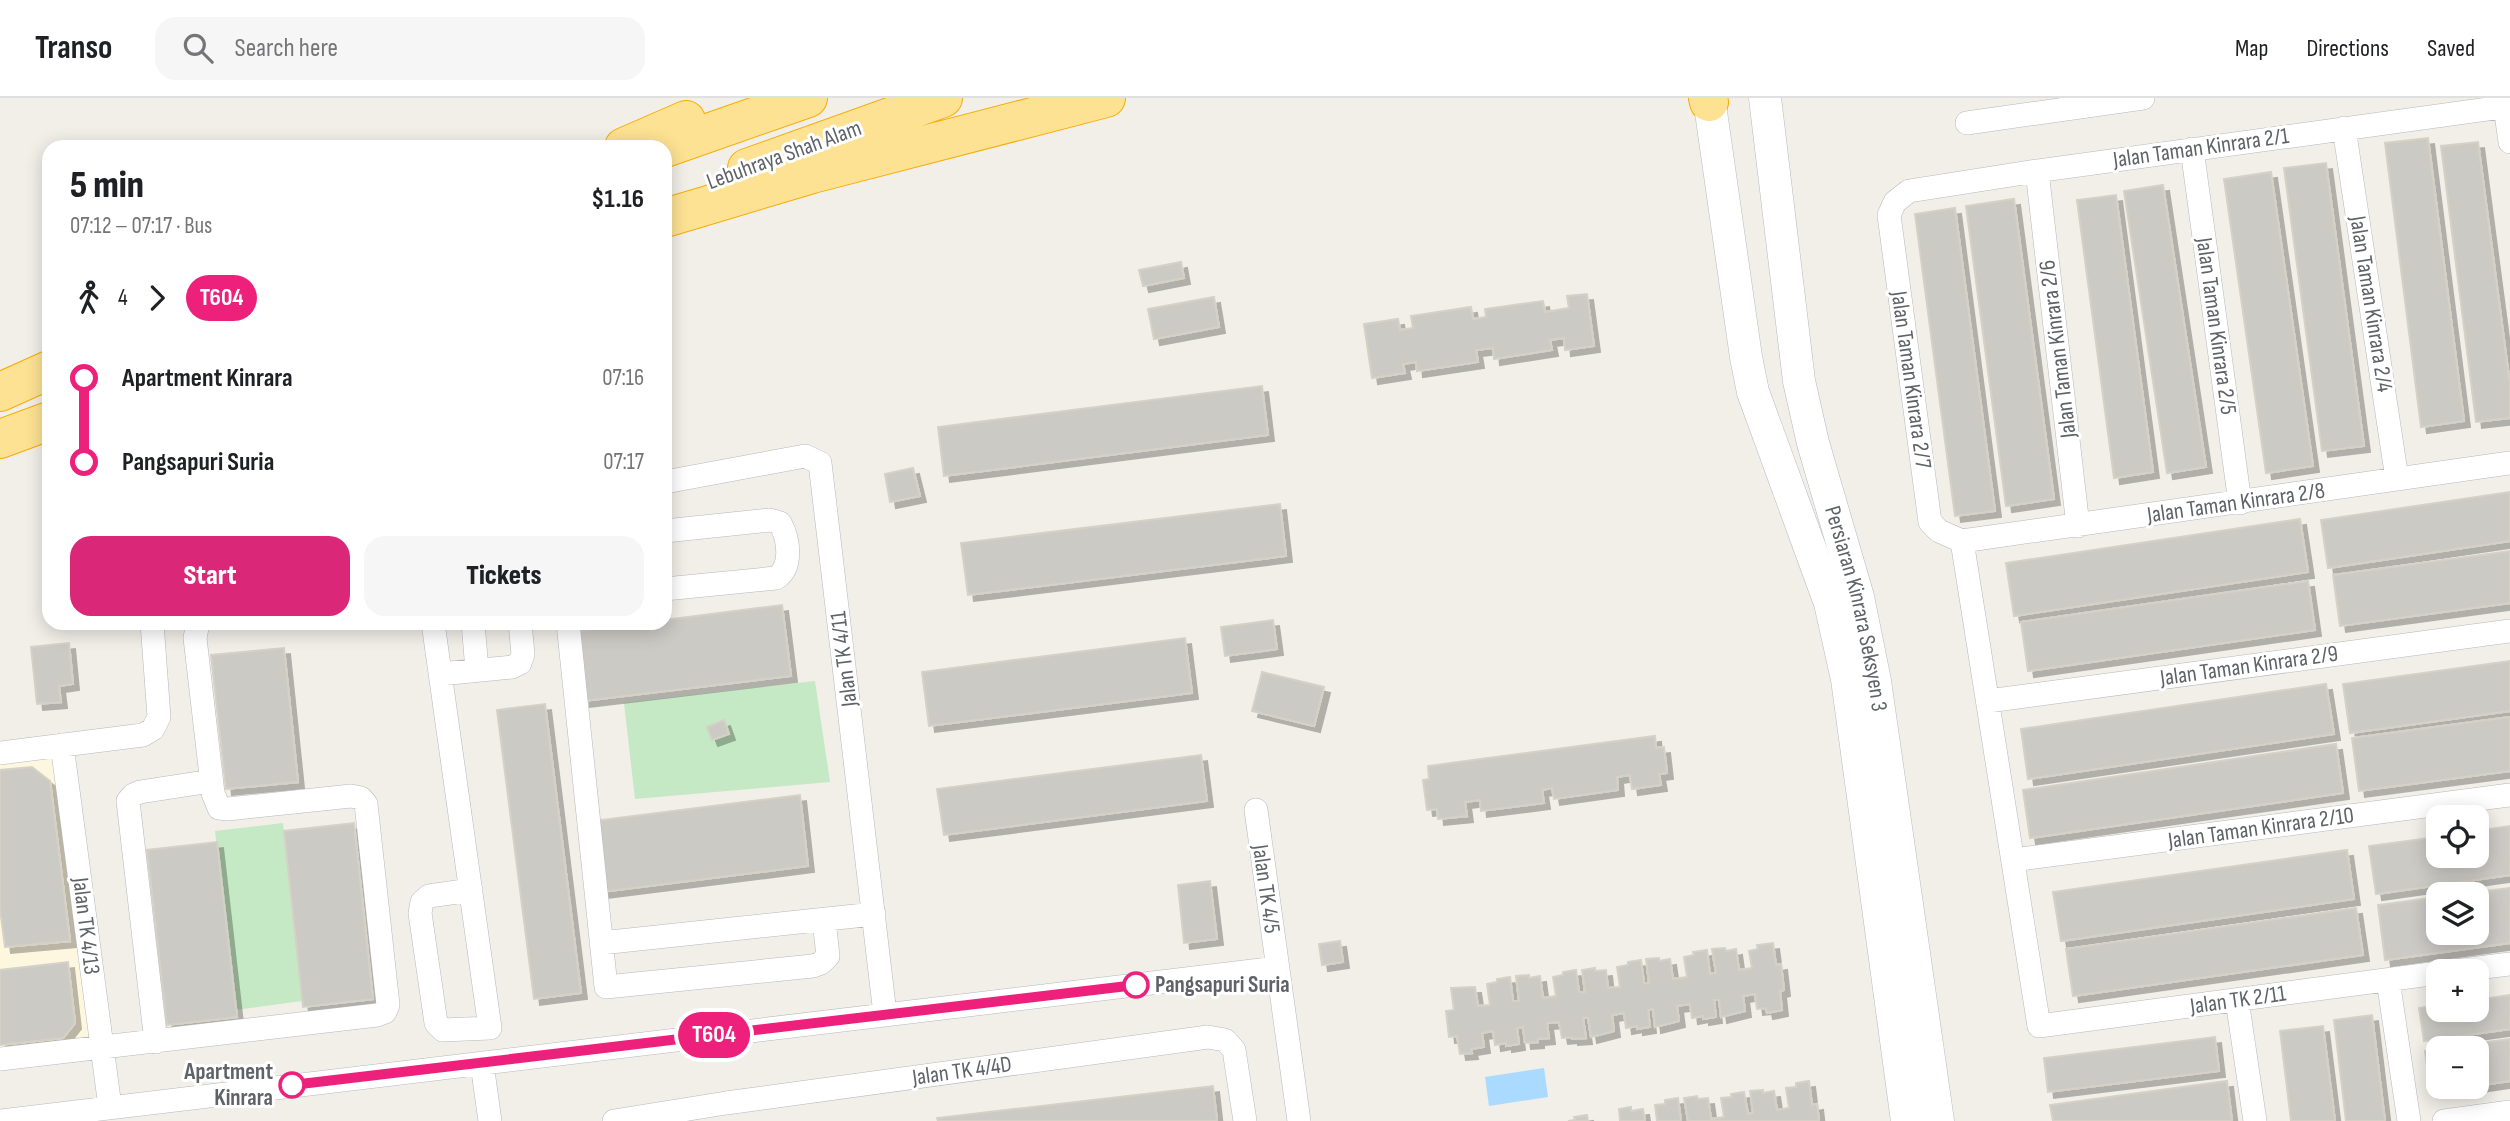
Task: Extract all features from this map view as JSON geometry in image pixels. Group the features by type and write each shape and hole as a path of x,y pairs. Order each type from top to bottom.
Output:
{"highway":[{"path":"640,140 738,98"},
{"name":"Lebuhraya Shah Alam","path":"672,146 808,98"},
{"name":"Lebuhraya Shah Alam","path":"672,195 943,98"},
{"path":"672,216 812,174 1106,98"},
{"path":"0,392 42,373"},
{"path":"0,439 42,424"}],"main road":[{"name":"Persiaran Kinrara Seksyen 3","path":"1765,98 1799,381 1858,597 1875,681 1938,1121"},
{"name":"Persiaran Kinrara Seksyen 3","path":"1709,99 1753,392 1830,603 1847,679 1907,1121"}],"street":[{"path":"1967,123 2143,98"},
{"path":"2507,106 2510,142"},
{"name":"Jalan Taman Kinrara 2/1","path":"1895,202 1909,191 2507,106"},
{"name":"Jalan Taman Kinrara 2/4","path":"2344,128 2397,480"},
{"name":"Jalan Taman Kinrara 2/5","path":"2192,149 2240,503"},
{"name":"Jalan Taman Kinrara 2/6","path":"2037,171 2078,526"},
{"name":"Jalan Taman Kinrara 2/7","path":"1895,202 1889,215 1930,522 1939,531 1962,541"},
{"name":"Jalan TK 4/11","path":"672,481 805,456 820,463 885,1014"},
{"name":"Jalan Taman Kinrara 2/8","path":"1962,541 2510,463"},
{"path":"672,530 770,520 780,523 786,533 788,565 776,578 672,588"},
{"path":"1962,541 2013,860"},
{"path":"0,753 143,735 153,729 159,717 153,630"},
{"path":"0,1059 385,1012 388,1005 366,804 351,796 219,808 215,802 211,781 195,638 197,630"},
{"path":"434,630 471,890 490,1028 443,1030 436,1023 420,913 422,902 429,896 471,890"},
{"path":"474,630 477,670"},
{"path":"440,674 512,667 520,663 523,653 521,630"},
{"path":"569,630 606,987 813,966 828,956 824,920"},
{"name":"Jalan Taman Kinrara 2/9","path":"1988,701 2510,631"},
{"name":"Jalan TK 4/13","path":"62,745 110,1107"},
{"path":"156,1042 128,802 133,795 140,792 211,781"},
{"name":"Jalan Taman Kinrara 2/10","path":"2013,860 2510,795"},
{"name":"Jalan TK 4/5","path":"1256,810 1299,1121"},
{"name":"Jalan TK 2/11","path":"2013,860 2039,1026 2426,975"},
{"path":"601,943 874,914"},
{"path":"2489,967 2510,964"},
{"path":"0,1121 1277,968"},
{"path":"2388,980 2409,1121"},
{"path":"2238,1000 2255,1121"},
{"name":"Jalan TK 4/4D","path":"614,1121 727,1112 1208,1037 1226,1040 1234,1050 1245,1121"},
{"path":"482,1064 490,1121"},
{"path":"2444,1121 2510,1112"}],"shaded area":[{"path":"52,754 92,1042 0,1052 0,760"}],"green space":[{"path":"815,681 830,782 635,799 624,703"},
{"path":"283,823 302,1001 236,1010 215,831"}],"water":[{"path":"1544,1068 1548,1097 1489,1106 1485,1077"}],"building":[{"path":"2428,138 2464,421 2421,427 2385,143"},
{"path":"2478,142 2510,385 2510,418 2476,422 2441,146"},
{"path":"2326,163 2364,446 2322,451 2284,168"},
{"path":"2271,172 2313,466 2266,473 2224,179"},
{"path":"2163,185 2206,467 2167,473 2124,191"},
{"path":"2116,195 2153,472 2114,478 2077,200"},
{"path":"2014,199 2054,499 2006,506 1966,206"},
{"path":"1955,208 1995,511 1955,516 1915,214"},
{"path":"1181,262 1184,278 1143,286 1139,270"},
{"path":"1587,294 1594,346 1565,350 1564,338 1550,340 1552,350 1494,359 1493,348 1476,350 1478,362 1417,371 1416,362 1403,364 1405,373 1372,378 1364,324 1398,319 1400,330 1413,328 1411,316 1471,307 1473,319 1486,317 1485,309 1543,301 1545,312 1569,308 1567,296"},
{"path":"1214,297 1219,327 1154,339 1148,309"},
{"path":"1262,386 1268,435 944,476 938,427"},
{"path":"913,468 920,496 890,502 885,474"},
{"path":"2510,492 2510,541 2328,568 2321,520"},
{"path":"1280,504 1286,556 968,595 961,543"},
{"path":"2300,519 2308,572 2014,616 2006,563"},
{"path":"2510,551 2510,603 2340,626 2333,575"},
{"path":"2308,581 2315,630 2028,671 2021,622"},
{"path":"782,605 791,676 584,701 576,631 672,630 672,619"},
{"path":"1273,620 1277,649 1225,656 1221,627"},
{"path":"1185,638 1192,693 929,726 922,672"},
{"path":"69,643 73,684 59,686 61,702 37,704 31,647"},
{"path":"284,648 298,782 226,789 211,655"},
{"path":"2510,661 2510,711 2350,733 2343,684"},
{"path":"1262,672 1324,687 1314,726 1252,711"},
{"path":"2326,684 2334,734 2028,779 2021,729"},
{"path":"545,704 581,993 534,999 497,710"},
{"path":"2510,717 2510,771 2359,791 2352,738"},
{"path":"724,720 729,734 712,740 707,727"},
{"path":"1655,736 1656,748 1664,747 1667,773 1659,774 1661,785 1632,789 1630,775 1617,777 1618,790 1554,799 1552,788 1542,790 1544,803 1481,811 1480,800 1465,802 1467,816 1438,819 1437,809 1427,810 1423,780 1429,779 1428,766"},
{"path":"2336,744 2343,793 2030,838 2023,790"},
{"path":"1201,755 1207,801 944,835 937,789"},
{"path":"32,767 50,781 70,941 5,947 0,909 0,770"},
{"path":"800,795 808,866 602,892 593,821"},
{"path":"354,823 373,999 303,1007 284,831"},
{"path":"2510,826 2510,875 2461,882 2426,882 2426,887 2376,894 2369,846 2426,839 2426,868 2489,868 2489,829"},
{"path":"217,842 237,1017 167,1025 147,850"},
{"path":"2347,850 2354,899 2061,941 2053,892"},
{"path":"1210,881 1217,939 1184,943 1178,885"},
{"path":"2510,888 2510,943 2385,960 2378,905 2426,899 2426,945 2489,945 2489,891"},
{"path":"2356,908 2363,955 2073,996 2066,949"},
{"path":"1340,941 1343,962 1322,965 1319,944"},
{"path":"1773,943 1776,965 1781,964 1784,990 1780,991 1782,1010 1767,1013 1766,1008 1757,1009 1755,994 1743,996 1745,1011 1721,1017 1719,1000 1714,1000 1716,1017 1703,1019 1703,1016 1692,1018 1690,1004 1677,1006 1679,1021 1655,1027 1653,1009 1648,1010 1650,1027 1637,1029 1637,1026 1626,1028 1624,1013 1612,1015 1614,1031 1591,1037 1588,1018 1583,1018 1586,1038 1562,1038 1559,1022 1547,1023 1549,1038 1538,1039 1538,1042 1525,1043 1523,1027 1517,1028 1519,1044 1495,1045 1493,1031 1482,1033 1484,1047 1471,1049 1472,1053 1460,1054 1457,1036 1449,1037 1446,1011 1454,1010 1451,988 1475,987 1478,1006 1490,1005 1487,984 1510,977 1513,1001 1519,1001 1516,976 1540,976 1543,998 1556,996 1553,977 1563,975 1563,972 1576,970 1579,992 1585,992 1582,970 1606,970 1608,988 1620,987 1617,967 1641,960 1644,983 1649,983 1646,959 1670,959 1673,979 1687,977 1684,957 1694,955 1693,952 1707,950 1710,974 1716,973 1712,949 1736,949 1739,970 1752,968 1749,951 1758,949 1757,945"},
{"path":"68,962 75,1023 63,1038 0,1045 0,970"},
{"path":"2510,995 2510,1029 2460,1036 2426,1036 2424,1041 2419,1008 2426,1007 2426,1022 2489,1022 2489,998"},
{"path":"2372,1015 2385,1121 2346,1121 2334,1020"},
{"path":"2323,1026 2335,1121 2291,1121 2280,1031"},
{"path":"2215,1037 2219,1071 2048,1092 2044,1058"},
{"path":"2510,1039 2510,1081 2489,1084 2489,1042"},
{"path":"1809,1081 1812,1105 1817,1104 1819,1121 1688,1121 1684,1098 1708,1098 1711,1119 1724,1117 1721,1098 1744,1092 1748,1114 1753,1113 1750,1091 1774,1091 1777,1110 1789,1108 1786,1088"},
{"path":"2227,1081 2232,1121 2053,1121 2050,1105"},
{"path":"1213,1086 1217,1121 938,1121 937,1118"},
{"path":"1678,1098 1681,1121 1657,1121 1655,1105"},
{"path":"1631,1107 1631,1111 1643,1109 1645,1121 1620,1121 1619,1109"},
{"path":"1587,1115 1588,1121 1568,1121 1575,1120 1574,1117"}],"bus line":[{"name":"T604","path":"292,1085 1136,985"}],"place":[{"name":"Pangsapuri Suria","path":"1136,985"},
{"name":"Apartment Kinrara","path":"292,1085"}]}
